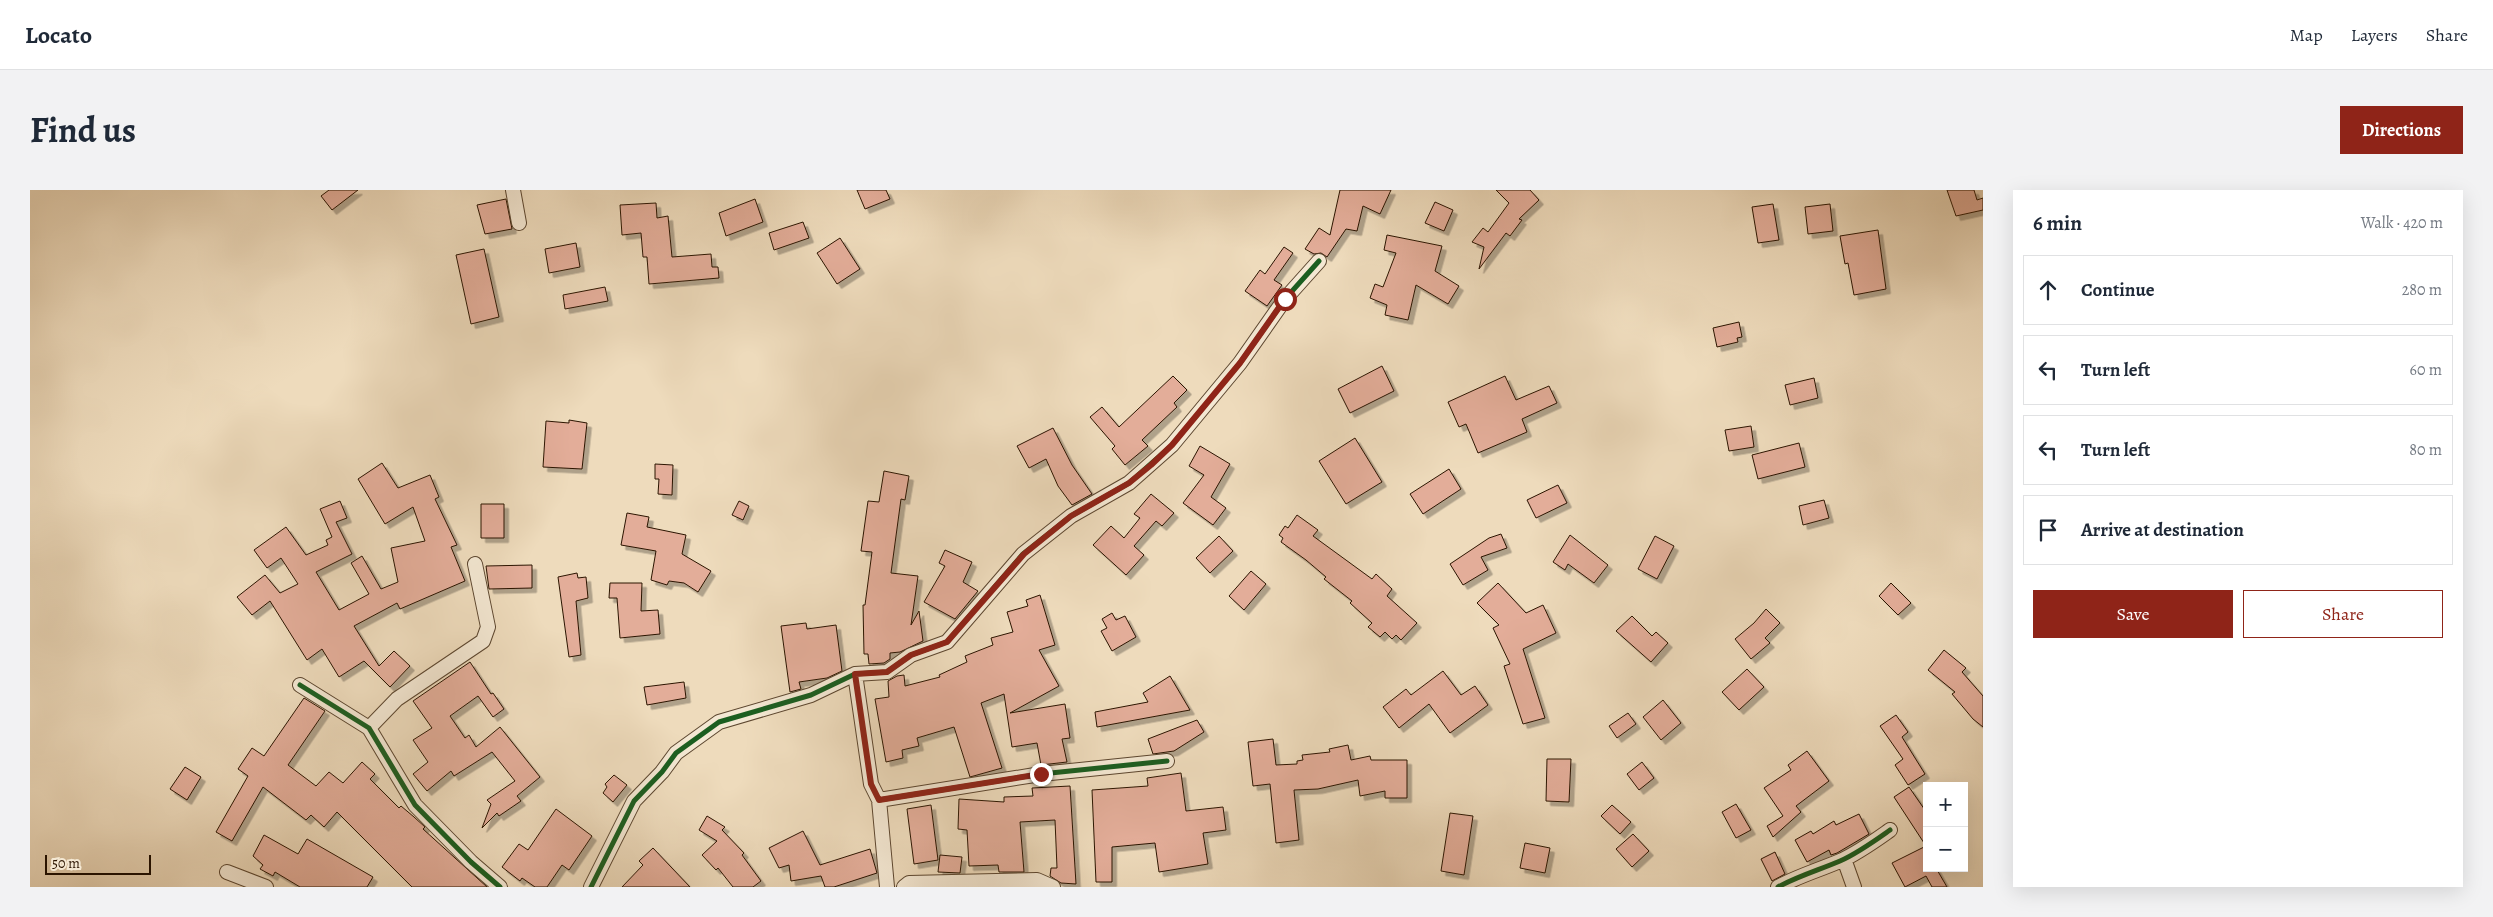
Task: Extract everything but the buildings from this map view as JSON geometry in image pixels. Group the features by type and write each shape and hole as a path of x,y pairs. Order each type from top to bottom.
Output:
{"street":[{"path":"513,190 519,223"},
{"path":"591,887 634,801 662,772 676,752 719,722 811,695 855,674 887,672 911,655 947,642 1024,554 1071,516 1129,483 1172,445 1240,363 1285,299 1318,261"},
{"path":"369,728 396,700 473,649 487,635 488,627 475,564"},
{"path":"855,674 871,784 879,800 887,887"},
{"path":"300,685 369,728 414,805 471,862 500,887"},
{"path":"879,800 1041,774 1167,761"},
{"path":"1778,887 1794,878 1862,850 1890,830"},
{"path":"1844,859 1854,887"},
{"path":"226,872 266,887"},
{"path":"907,886 1037,880 1053,887"}],"cycle path":[{"path":"591,887 634,801 662,772 676,753 719,722 811,695 855,674 887,672 911,655 947,642 1023,554 1071,516 1129,483 1172,445 1240,363 1285,299 1319,261"},
{"path":"300,685 369,728 415,805 471,862 500,887"},
{"path":"879,800 1041,774 1167,761"},
{"path":"1778,887 1847,858 1890,830"}],"route":[{"path":"1041,774 879,800 871,784 855,674 887,672 911,655 947,642 1024,554 1071,516 1129,483 1151,465 1172,445 1240,363 1285,299"}]}
